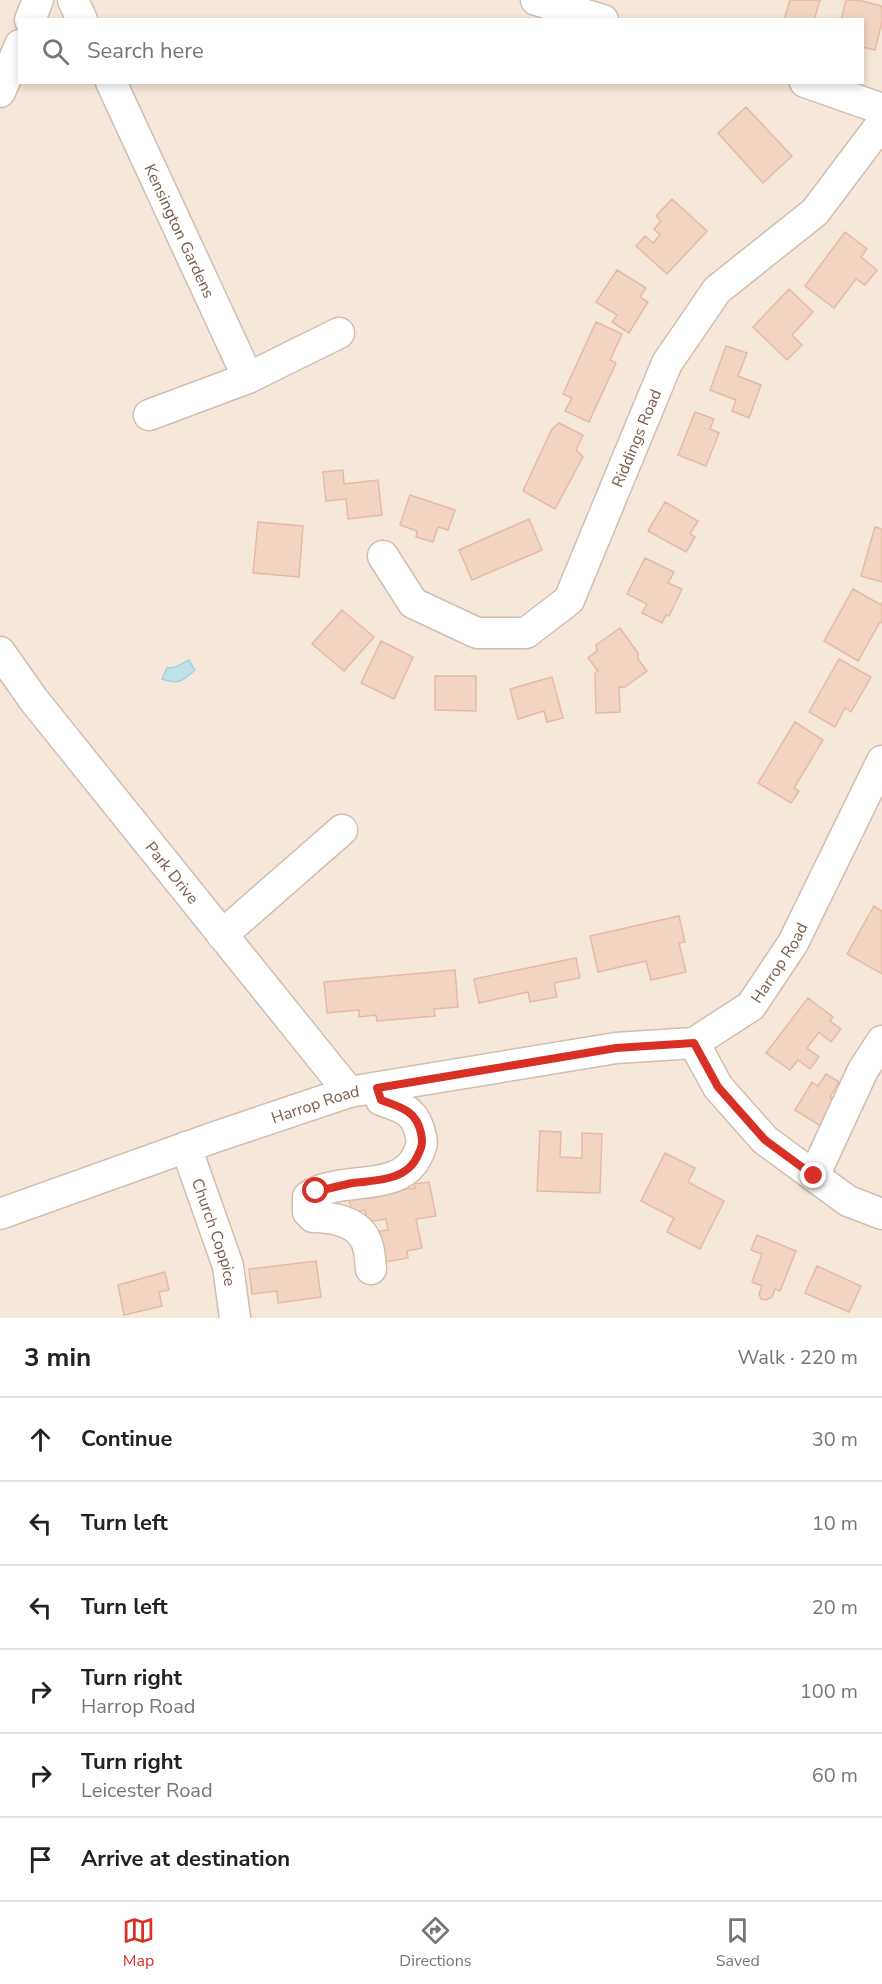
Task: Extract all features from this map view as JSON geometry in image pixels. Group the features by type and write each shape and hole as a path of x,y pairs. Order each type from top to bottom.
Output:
{"street":[{"path":"31,18 38,0"},
{"path":"74,0 81,18"},
{"path":"536,0 596,18"},
{"path":"0,92 18,50"},
{"name":"Kensington Gardens","path":"112,84 248,378"},
{"path":"811,84 882,109"},
{"name":"Riddings Road","path":"383,556 413,603 477,633 526,633 569,600 667,363 717,290 815,212 882,123"},
{"path":"149,416 248,378 339,333"},
{"name":"Park Drive","path":"0,652 33,699 222,935 363,1090 381,1100 409,1110 419,1126 423,1144 416,1161 408,1171 385,1180 316,1191 308,1197 308,1212 313,1216 328,1217 358,1229 366,1240 371,1269"},
{"name":"Harrop Road","path":"0,1214 186,1147 363,1090 616,1048 694,1043 751,1006 793,943 882,761"},
{"path":"222,935 342,830"},
{"path":"814,1176 863,1070 882,1041"},
{"path":"694,1043 718,1087 765,1140 848,1201 882,1214"},
{"name":"Church Coppice","path":"186,1147 228,1266 235,1318"}],"shaded area":[{"path":"0,0 882,0 882,1318 0,1318"}],"water":[{"path":"189,660 195,670 184,679 173,682 162,679 167,668 176,667"}],"building":[{"path":"790,0 820,0 815,18 785,18"},
{"path":"846,0 858,0 882,6 882,22 875,50 864,47 864,18 842,18"},
{"path":"746,107 792,156 763,183 718,133"},
{"path":"672,199 707,231 667,274 636,246 645,236 653,243 660,235 654,229 661,221 656,216"},
{"path":"845,232 867,249 861,257 877,270 865,285 856,279 834,308 805,286"},
{"path":"617,270 646,288 640,297 648,302 629,333 612,322 617,315 596,302"},
{"path":"789,289 813,312 792,335 802,345 787,360 753,327"},
{"path":"596,322 622,334 610,360 616,363 589,422 565,411 572,398 563,394"},
{"path":"726,346 747,353 738,376 761,385 749,418 732,411 736,400 710,390"},
{"path":"695,412 714,419 710,429 719,433 706,466 678,455"},
{"path":"559,423 583,435 576,450 583,457 555,509 523,491 552,429"},
{"path":"343,470 344,484 378,480 382,515 348,519 346,499 326,501 323,472"},
{"path":"410,495 455,510 448,530 438,527 433,542 416,537 417,531 400,525"},
{"path":"665,502 698,521 690,534 695,537 686,552 648,531"},
{"path":"529,519 542,550 472,580 459,550"},
{"path":"258,522 303,526 299,577 253,573"},
{"path":"875,527 882,529 882,582 861,576"},
{"path":"645,558 674,572 668,583 682,589 669,616 666,615 662,623 642,613 647,604 627,594"},
{"path":"853,589 881,605 882,602 882,623 880,622 858,661 824,641"},
{"path":"342,610 374,637 344,671 312,644"},
{"path":"620,628 638,653 638,659 647,671 625,687 619,687 620,712 596,713 595,673 598,671 588,658 597,651 596,645"},
{"path":"381,641 413,657 394,699 361,683"},
{"path":"839,659 871,677 851,712 845,708 835,727 809,712"},
{"path":"435,676 476,676 476,711 435,710"},
{"path":"552,677 563,718 547,722 544,711 518,719 510,689"},
{"path":"795,722 823,740 794,788 799,791 791,803 758,783"},
{"path":"874,906 882,911 882,974 847,954"},
{"path":"679,916 685,942 679,943 686,972 651,980 646,961 598,972 590,936"},
{"path":"576,958 580,978 554,983 557,997 530,1002 528,992 479,1003 474,979"},
{"path":"455,970 458,1007 434,1009 435,1016 377,1021 376,1015 359,1017 359,1010 327,1013 324,982"},
{"path":"808,998 833,1017 830,1021 841,1029 831,1042 819,1032 807,1048 819,1057 810,1069 798,1060 790,1070 766,1053"},
{"path":"826,1074 839,1082 830,1097 839,1102 824,1128 795,1110 812,1082 818,1086"},
{"path":"540,1131 561,1132 560,1157 582,1158 582,1133 602,1134 600,1193 537,1191"},
{"path":"665,1153 695,1168 688,1182 724,1201 700,1249 667,1232 674,1218 641,1201"},
{"path":"429,1182 436,1216 416,1219 422,1248 407,1251 408,1258 386,1262 380,1231 388,1230 386,1219 368,1222 365,1210 352,1212 349,1199 415,1188 414,1184"},
{"path":"757,1235 796,1251 780,1291 775,1289 772,1297 766,1300 761,1299 759,1294 762,1286 752,1282 762,1254 751,1250"},
{"path":"316,1261 321,1297 278,1303 277,1291 252,1294 249,1269"},
{"path":"817,1266 861,1286 849,1312 805,1293"},
{"path":"165,1272 169,1290 159,1292 162,1306 124,1315 118,1285"}],"route":[{"path":"316,1191 385,1180 408,1171 416,1161 423,1144 419,1126 409,1110 381,1100 377,1088 616,1048 694,1043 718,1087 765,1140 814,1176"}]}
